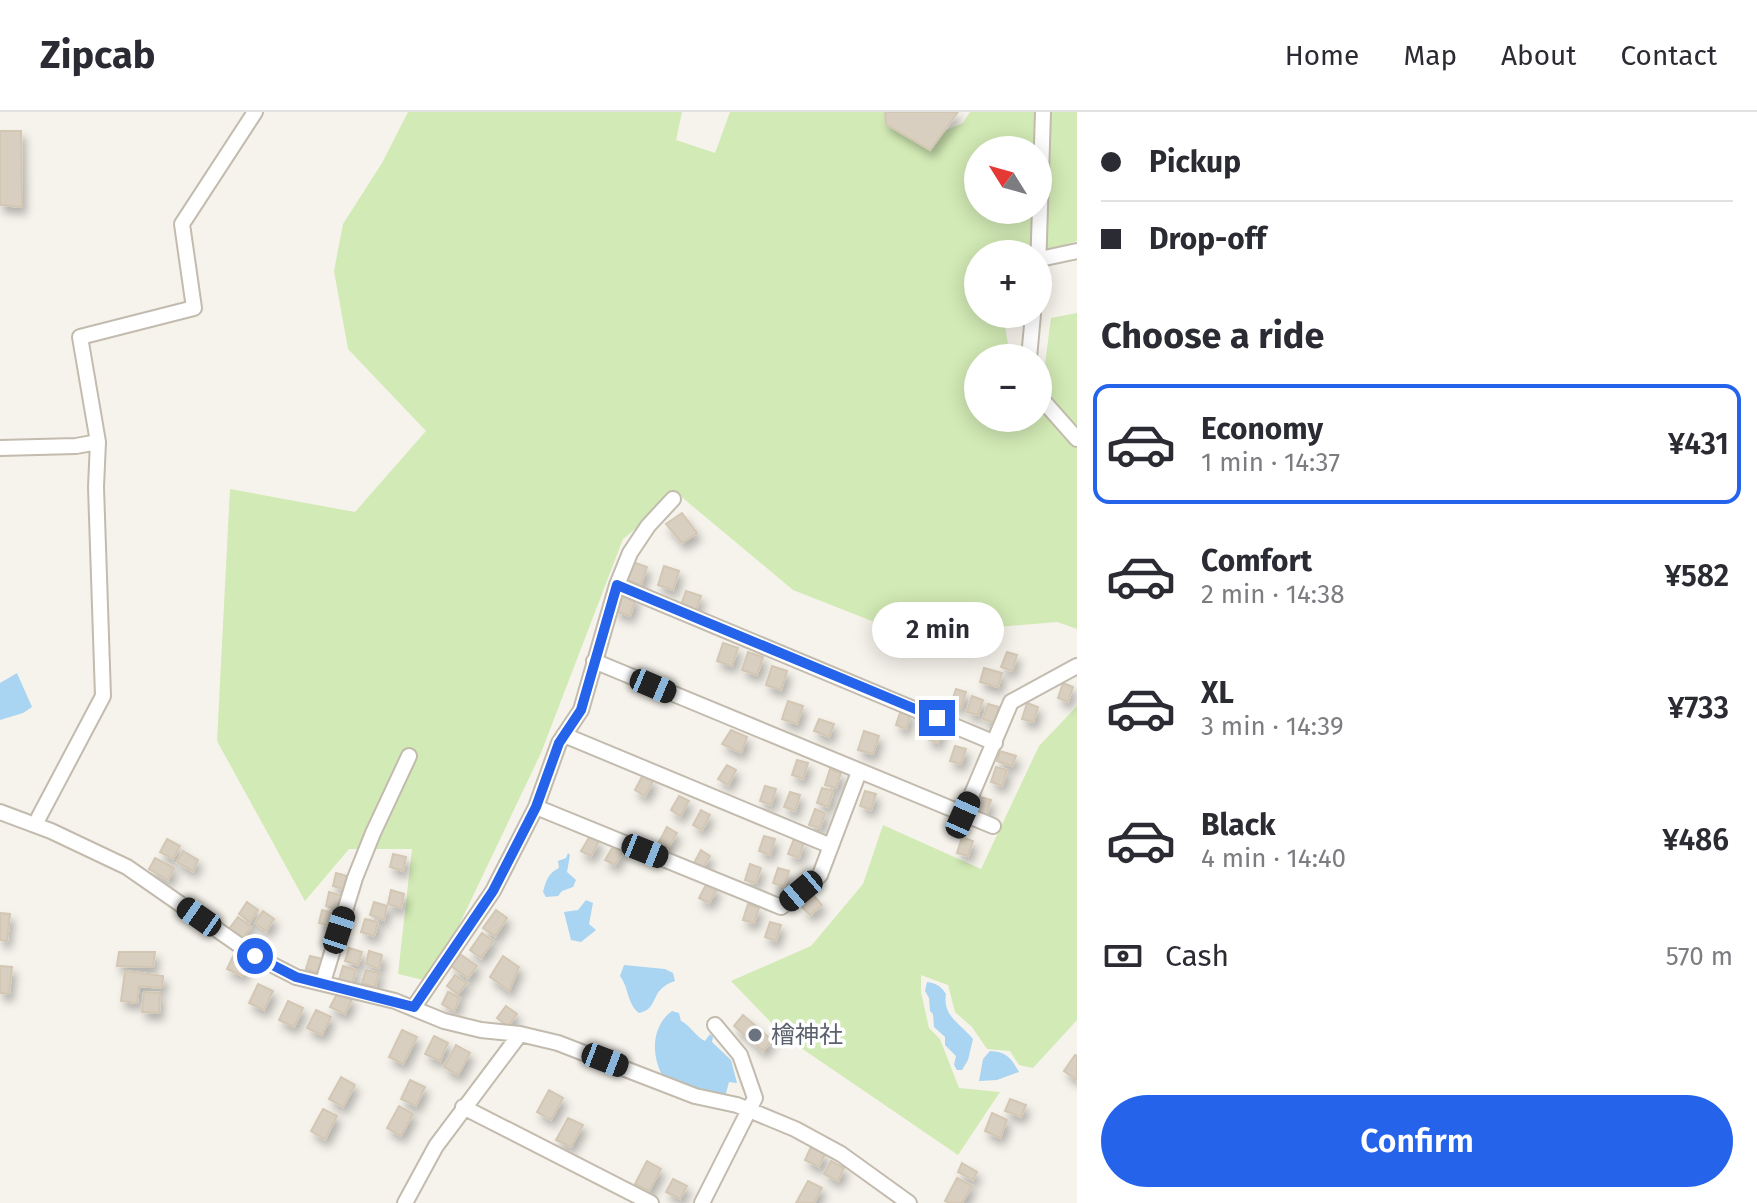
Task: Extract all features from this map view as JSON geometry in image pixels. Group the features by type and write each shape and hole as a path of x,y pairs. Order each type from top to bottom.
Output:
{"street":[{"path":"39,817 103,696 96,487 98,442 80,337 194,308 182,224 255,112"},
{"path":"1040,240 1043,112"},
{"path":"1052,260 1077,251"},
{"path":"1052,411 1077,439"},
{"path":"0,448 76,446 98,442"},
{"path":"414,1007 493,891 536,807 564,735 581,710 617,585 630,553 648,526 673,499"},
{"path":"617,585 995,743"},
{"path":"594,661 993,826"},
{"path":"963,815 1011,702 1077,666"},
{"path":"564,735 831,846"},
{"path":"323,982 355,878 409,756"},
{"path":"536,807 781,907 820,875 859,772"},
{"path":"0,812 51,831 127,867 255,956 296,977 414,1007 444,1021 558,1043 695,1096 750,1111 795,1129 841,1154 909,1203"},
{"path":"702,1203 755,1098 740,1055 715,1025"},
{"path":"405,1203 436,1146 520,1034"},
{"path":"463,1107 651,1203"}],"green space":[{"path":"408,112 682,112 676,140 715,153 730,112 899,112 932,136 963,123 970,112 1077,112 1077,241 1052,249 1052,240 964,240 964,328 1005,328 1008,344 964,344 964,432 1052,432 1052,344 1048,344 1050,328 1052,318 1077,313 1077,629 1057,622 950,631 882,625 793,590 678,494 623,539 541,753 432,982 398,974 412,849 349,849 305,901 217,741 230,489 355,512 426,431 348,349 334,271 343,224 382,163"},
{"path":"1077,706 1077,1020 1033,1068 1019,1065 1010,1051 987,1049 972,1027 955,1012 948,985 921,975 921,992 929,1028 940,1039 959,1088 1000,1092 958,1155 785,1037 731,981 811,946 863,884 883,825 981,869 1039,746"}],"water":[{"path":"17,673 32,707 0,720 0,683"},
{"path":"568,853 567,872 576,880 573,887 558,896 546,897 543,892 548,878 559,868 558,861 566,858"},
{"path":"586,900 593,903 589,924 596,930 581,942 571,940 564,912 578,910"},
{"path":"624,965 665,969 673,973 675,981 661,989 650,1008 639,1013 632,1005 620,976"},
{"path":"927,982 938,985 944,991 950,1014 973,1039 962,1070 957,1070 954,1065 956,1056 945,1045 945,1037 934,1027 925,991"},
{"path":"672,1011 679,1013 681,1021 705,1041 710,1034 712,1042 731,1060 737,1083 729,1082 725,1097 665,1080 660,1072 655,1053 656,1034"},
{"path":"990,1051 1008,1057 1019,1072 997,1080 979,1081 983,1059"}],"building":[{"path":"885,112 958,112 930,150 886,124"},
{"path":"0,131 21,131 22,207 0,205"},
{"path":"682,513 697,533 682,543 666,524"},
{"path":"633,562 647,567 641,585 627,580"},
{"path":"664,566 679,571 673,590 658,585"},
{"path":"686,591 701,596 696,610 681,605"},
{"path":"621,593 636,598 630,616 615,611"},
{"path":"723,643 738,648 732,666 717,661"},
{"path":"748,652 763,657 757,675 742,670"},
{"path":"1007,652 1017,655 1012,671 1001,667"},
{"path":"772,666 787,671 781,690 766,685"},
{"path":"984,668 1002,673 998,687 980,682"},
{"path":"1063,683 1073,687 1068,702 1058,698"},
{"path":"956,689 966,692 961,708 951,704"},
{"path":"972,696 983,700 978,715 967,712"},
{"path":"788,701 803,706 797,724 782,719"},
{"path":"1027,703 1038,707 1033,722 1022,719"},
{"path":"988,704 999,707 994,723 983,719"},
{"path":"901,710 911,713 906,729 896,725"},
{"path":"819,719 834,724 829,737 814,731"},
{"path":"932,724 943,727 938,743 927,739"},
{"path":"731,730 747,737 741,753 722,744"},
{"path":"864,731 879,736 873,754 858,750"},
{"path":"955,746 966,749 961,764 950,761"},
{"path":"1000,751 1016,756 1012,766 997,761"},
{"path":"797,760 808,763 803,779 792,775"},
{"path":"727,765 736,770 728,785 718,779"},
{"path":"996,767 1007,770 1002,786 991,782"},
{"path":"830,769 841,773 836,788 825,785"},
{"path":"643,775 653,781 645,796 635,790"},
{"path":"765,786 776,789 771,805 760,801"},
{"path":"822,788 833,791 828,807 817,803"},
{"path":"865,791 876,794 871,810 860,806"},
{"path":"790,792 800,795 795,811 784,807"},
{"path":"679,796 689,801 680,816 671,810"},
{"path":"980,797 991,800 986,816 975,812"},
{"path":"815,809 825,813 820,828 809,825"},
{"path":"701,810 710,815 702,830 693,825"},
{"path":"667,827 677,833 668,848 659,842"},
{"path":"590,836 599,841 591,856 581,851"},
{"path":"764,836 775,839 770,855 759,851"},
{"path":"962,837 973,841 968,856 957,853"},
{"path":"167,839 180,846 173,859 160,852"},
{"path":"794,839 804,842 799,858 788,854"},
{"path":"614,845 623,851 615,865 605,860"},
{"path":"701,850 710,856 702,870 693,865"},
{"path":"183,851 198,860 193,871 177,862"},
{"path":"393,854 406,857 403,871 390,867"},
{"path":"155,858 174,868 168,880 149,869"},
{"path":"750,864 761,868 756,883 745,880"},
{"path":"778,868 789,871 784,887 773,883"},
{"path":"336,873 350,877 346,890 333,886"},
{"path":"707,883 717,889 709,903 699,898"},
{"path":"391,890 404,894 401,908 388,904"},
{"path":"329,892 343,896 339,910 326,906"},
{"path":"814,896 822,905 810,915 802,907"},
{"path":"247,902 258,910 250,922 239,914"},
{"path":"374,902 387,906 384,920 370,915"},
{"path":"748,904 759,908 754,923 743,920"},
{"path":"322,910 335,914 332,927 319,923"},
{"path":"496,910 507,918 495,936 483,928"},
{"path":"263,911 274,919 266,931 255,923"},
{"path":"0,913 10,914 7,941 0,940"},
{"path":"238,917 251,927 242,939 229,929"},
{"path":"365,919 378,922 374,936 361,932"},
{"path":"770,922 781,925 776,941 765,937"},
{"path":"482,933 493,941 481,958 470,950"},
{"path":"349,948 362,952 358,965 345,961"},
{"path":"236,950 251,957 242,976 227,969"},
{"path":"369,951 382,955 379,969 366,964"},
{"path":"119,952 155,952 153,967 117,966"},
{"path":"460,954 477,966 468,978 451,966"},
{"path":"310,956 323,959 319,973 306,969"},
{"path":"503,956 519,967 509,991 490,977"},
{"path":"0,966 12,967 9,994 0,993"},
{"path":"343,966 356,970 352,984 339,980"},
{"path":"366,970 379,973 375,987 362,983"},
{"path":"125,971 163,976 162,988 139,986 137,1003 121,1001"},
{"path":"455,975 467,983 458,994 447,986"},
{"path":"258,984 273,991 264,1010 249,1003"},
{"path":"144,992 160,993 159,1013 142,1012"},
{"path":"338,992 352,999 345,1014 330,1007"},
{"path":"448,992 460,998 454,1011 442,1004"},
{"path":"288,1001 303,1008 294,1027 279,1020"},
{"path":"506,1006 517,1014 508,1026 497,1018"},
{"path":"316,1010 331,1017 322,1035 307,1028"},
{"path":"743,1015 772,1040 763,1051 734,1026"},
{"path":"402,1030 417,1037 403,1064 389,1057"},
{"path":"434,1036 448,1043 440,1061 425,1054"},
{"path":"456,1045 470,1053 458,1075 444,1067"},
{"path":"1077,1056 1077,1080 1064,1071"},
{"path":"341,1077 355,1085 343,1107 329,1099"},
{"path":"410,1080 425,1087 416,1106 401,1099"},
{"path":"549,1090 563,1098 551,1120 537,1112"},
{"path":"1010,1099 1026,1105 1021,1117 1005,1111"},
{"path":"399,1106 413,1114 401,1136 387,1128"},
{"path":"323,1109 337,1116 325,1139 311,1131"},
{"path":"992,1113 1007,1120 1000,1138 985,1131"},
{"path":"568,1118 583,1125 571,1147 556,1140"},
{"path":"811,1147 825,1154 819,1167 805,1160"},
{"path":"647,1161 661,1169 649,1191 635,1184"},
{"path":"831,1161 844,1168 838,1181 824,1174"},
{"path":"962,1163 977,1172 973,1180 958,1172"},
{"path":"957,1178 972,1186 962,1203 950,1203 945,1201"},
{"path":"673,1179 687,1186 680,1199 666,1192"},
{"path":"808,1181 822,1188 814,1203 796,1203"}],"place":[{"name":"檜神社","path":"755,1035"}],"route":[{"path":"255,956 296,977 414,1007 493,891 536,807 559,743 581,710 617,585 937,718"}]}
